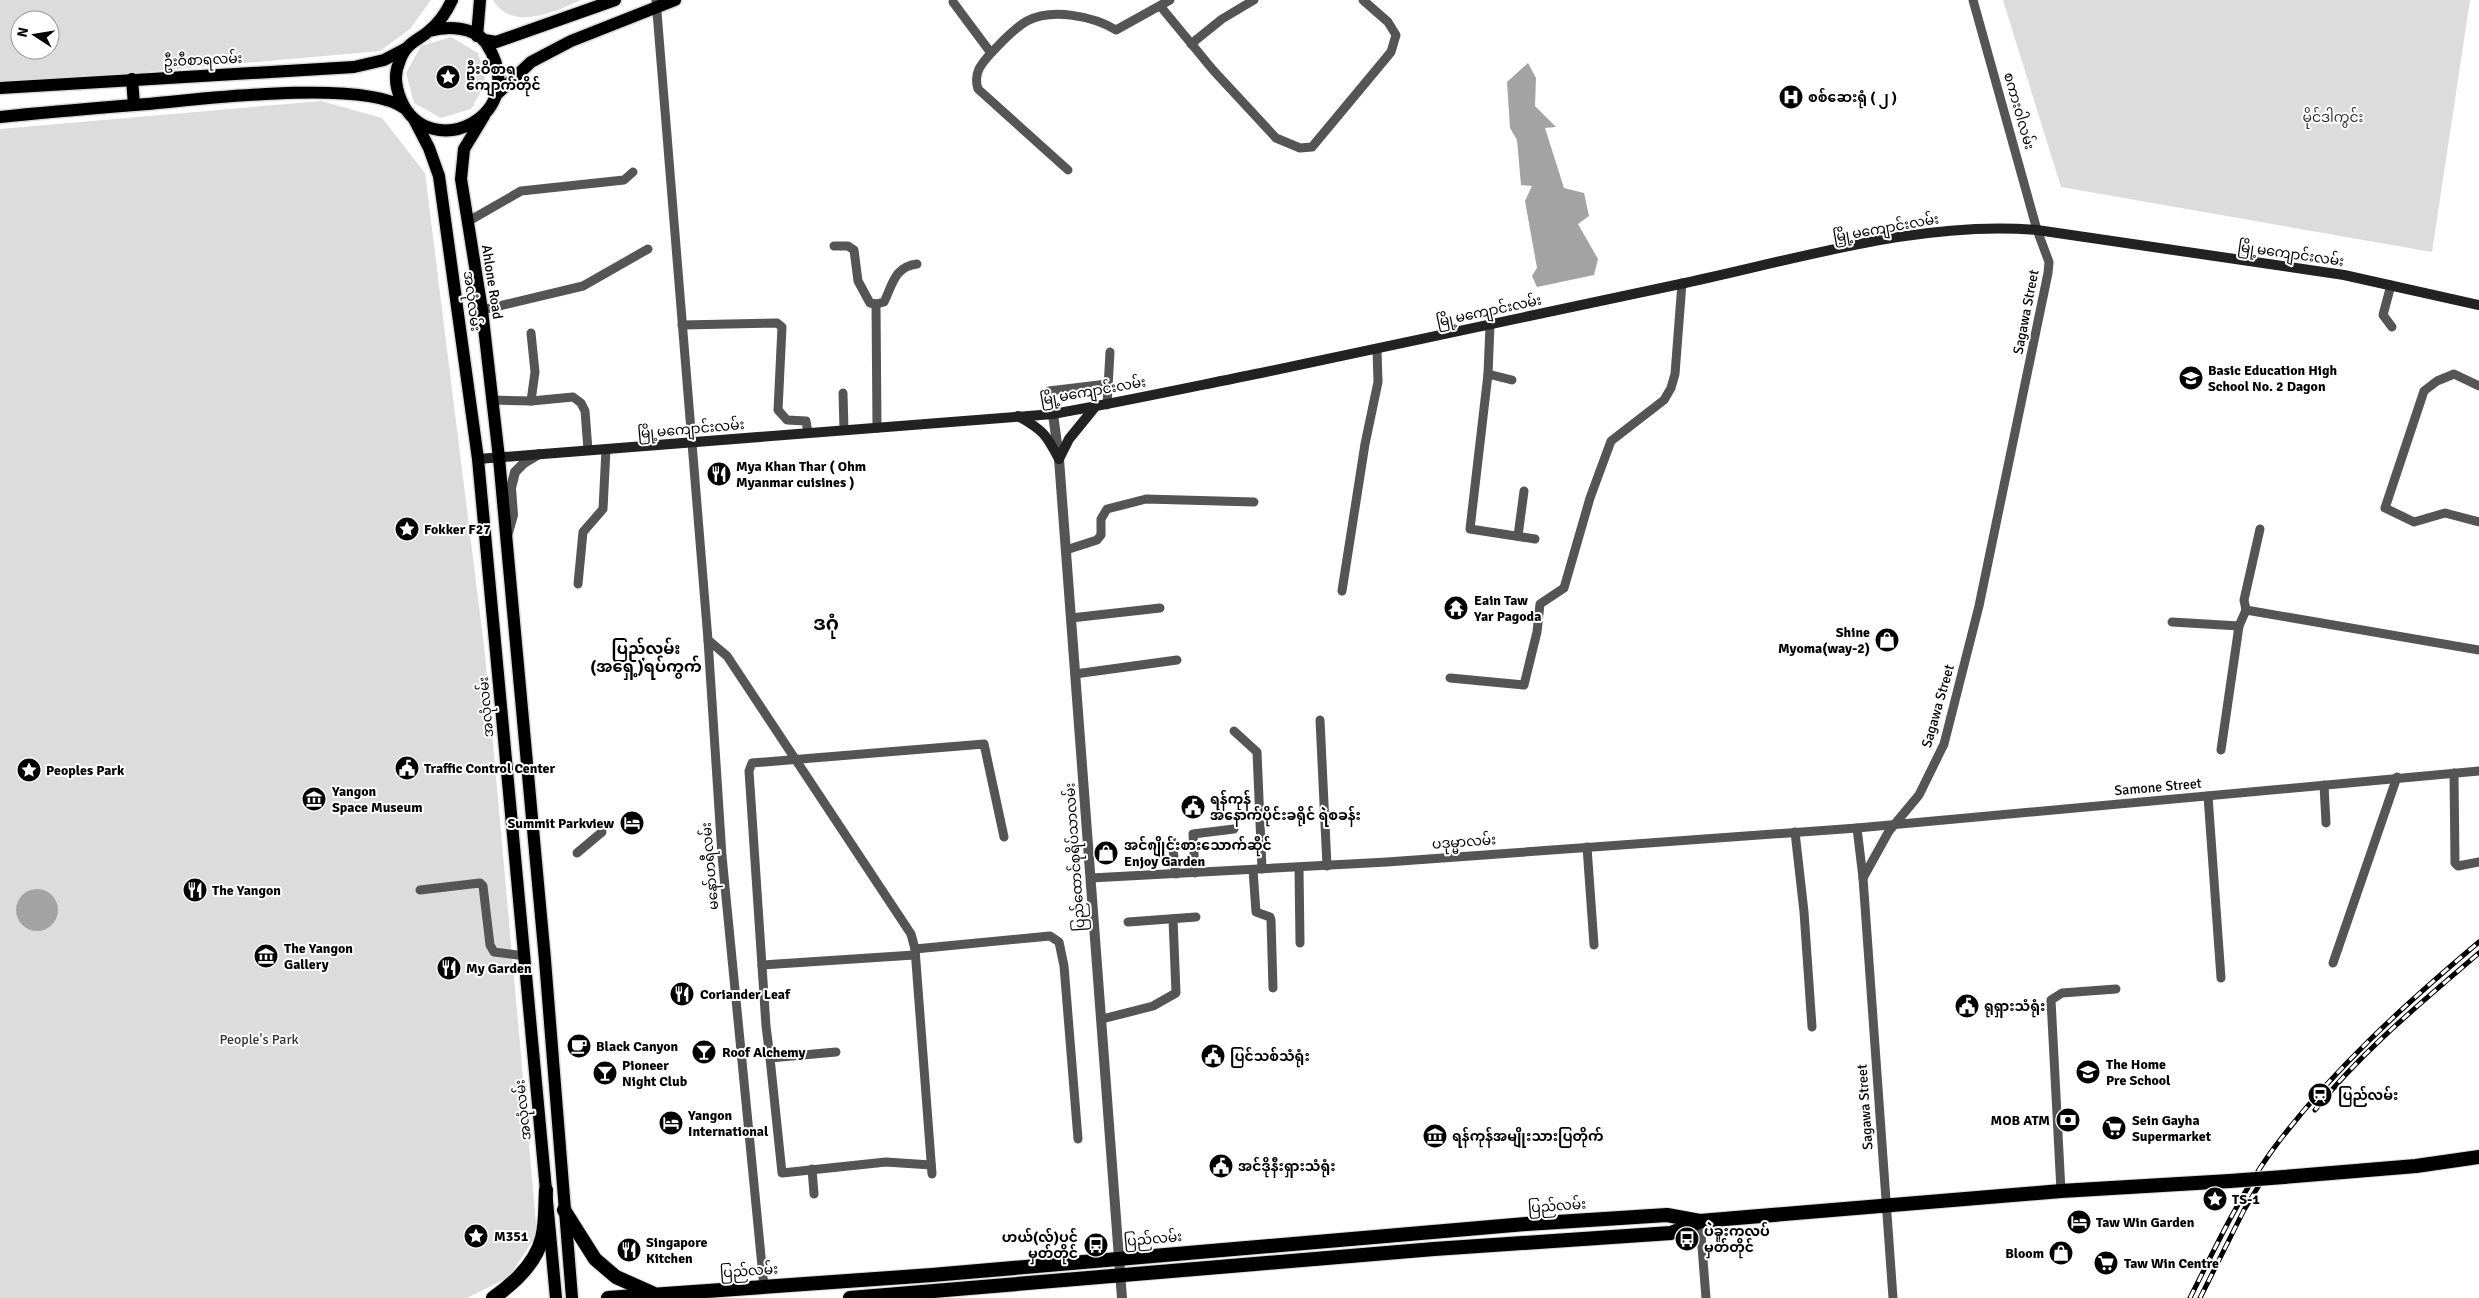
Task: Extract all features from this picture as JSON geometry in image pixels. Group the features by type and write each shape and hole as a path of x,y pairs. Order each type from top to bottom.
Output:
{"highway":[{"name":"ပြည်လမ်း","path":"608,1298 1667,1215 1700,1221 2061,1192 2284,1177 2416,1166 2479,1157"},
{"path":"492,1298 506,1289 534,1256 542,1238 546,1190"},
{"path":"564,1210 595,1259 616,1277 655,1294"},
{"name":"ပြည်လမ်း","path":"850,1298 1434,1249 1672,1233 1700,1221"}],"main road":[{"path":"430,31 447,10 452,0"},
{"path":"480,0 480,38 494,57 498,69 497,94"},
{"path":"404,108 398,93 396,78 398,63 405,49 416,38 430,31 454,28 496,42 615,0"},
{"path":"0,117 263,94 344,94 394,101 414,119 437,130 462,129 484,116 497,94 531,62 571,41 657,3 675,0"},
{"name":"ဦးဝီစာရလမ်း","path":"0,88 354,67 384,60 405,49"},
{"path":"263,72 263,94"},
{"path":"132,79 134,105"},
{"name":"Ahlone Road","path":"484,116 464,149 461,179 482,310 499,458"},
{"name":"အလုံလမ်း","path":"414,119 429,148 438,176 478,459 556,1298"},
{"name":"မြို့မကျောင်းလမ်း","path":"478,459 1053,414 1107,405 1377,349 1895,239 1948,231 2015,228 2037,230 2344,275 2479,305"},
{"path":"1059,459 1069,439 1095,407"},
{"path":"1018,416 1040,428 1048,438 1059,459"},
{"path":"499,458 545,960 572,1298"},
{"path":"542,1156 559,1154"}],"street":[{"path":"1068,170 978,89 976,80 979,67 1011,32 1028,20 1047,15 1090,17 1116,30 1170,0"},
{"path":"1191,44 1222,19 1254,0"},
{"path":"1161,6 1191,44 1276,138 1300,148 1312,147 1391,52 1396,40 1396,34 1388,22 1363,0"},
{"name":"စကားဝါလမ်း","path":"1973,0 2037,230"},
{"path":"953,2 991,53"},
{"name":"မနော်ဟရီလမ်း","path":"657,3 708,640 722,856 764,1287"},
{"path":"467,222 520,191 624,180 633,172"},
{"name":"Sagawa Street","path":"1893,1298 1885,1207 1864,878 1893,825 1919,795 1944,744 1979,606 2048,274 2049,262 2037,230"},
{"path":"834,246 852,248 858,281 870,303 884,302 894,276 901,269 917,264"},
{"path":"482,310 583,286 648,249"},
{"path":"1450,678 1524,685 1537,632 1540,604 1564,588 1590,498 1611,441 1664,400 1671,388 1675,374 1682,283"},
{"path":"2391,285 2383,315 2392,327"},
{"path":"876,304 876,428"},
{"path":"682,324 777,323 782,327 778,410 787,420 806,421 808,433"},
{"path":"1490,325 1488,374 1470,529 1535,539"},
{"path":"531,332 535,372 531,402"},
{"path":"1342,591 1365,444 1378,382 1377,349"},
{"path":"1107,405 1110,352"},
{"path":"1488,374 1512,380"},
{"path":"2479,386 2454,374 2437,381 2424,391 2385,508 2414,522 2446,513 2479,522"},
{"path":"1048,392 1107,384"},
{"path":"843,393 844,430"},
{"path":"493,400 531,402 573,397 582,403 585,411 588,450"},
{"name":"ပြည်ထောင်စုရိပ်သာလမ်း","path":"1053,414 1059,459 1122,1298"},
{"path":"578,584 583,532 603,509 606,449"},
{"path":"506,539 513,516 511,488 515,472 524,463 539,454"},
{"path":"1518,536 1524,491"},
{"path":"1066,550 1097,540 1101,535 1101,519 1107,509 1146,499 1254,502"},
{"path":"2221,750 2240,626 2246,610 2244,600 2260,529"},
{"path":"1071,618 1160,608"},
{"path":"2246,610 2479,650"},
{"path":"2172,622 2240,626"},
{"path":"708,640 727,656 911,934 932,1174"},
{"path":"1075,674 1177,660"},
{"path":"1320,720 1327,866"},
{"path":"1234,731 1255,749 1257,754 1256,912 1270,917 1271,920 1273,988"},
{"path":"931,1164 886,1162 782,1173 762,965 750,767 752,763 795,758 984,744 1004,837"},
{"name":"Samone Street","path":"1838,829 2479,771"},
{"path":"2454,773 2455,863 2458,866 2479,862"},
{"path":"2333,963 2397,777"},
{"path":"2324,785 2326,824"},
{"path":"2208,796 2221,978"},
{"path":"1857,828 1864,878"},
{"path":"1195,873 1194,834 1234,829"},
{"name":"ပဒုမ္မာလမ်း","path":"1091,878 1299,868 1838,829"},
{"path":"577,853 602,832"},
{"path":"1795,832 1804,912 1812,1027"},
{"path":"1172,841 1176,874"},
{"path":"1587,847 1594,945"},
{"path":"1299,868 1300,943"},
{"path":"420,890 480,883 483,886 490,945 494,952 525,956"},
{"path":"1128,922 1196,917"},
{"path":"1102,1019 1153,1006 1176,992 1173,919"},
{"path":"762,965 914,952 1050,936 1059,942 1064,966 1078,1139"},
{"path":"2061,1192 2051,998 2062,993 2116,989"},
{"path":"770,1058 836,1052"},
{"path":"812,1169 814,1194"},
{"path":"1700,1221 1706,1298"}],"green space":[{"path":"0,0 431,0 410,29 380,51 0,85"},
{"path":"493,0 581,0 547,14 522,17 511,15 501,10"},
{"name":"မိုင်ဒါကွင်း","path":"2003,0 2470,0 2432,252 2061,187"},
{"path":"451,37 478,53 486,82 471,109 441,118 414,103 406,73 421,46"},
{"name":"People's Park","path":"321,101 382,118 425,173 485,654 537,1234 509,1277 467,1298 0,1298 0,129"}],"shaded area":[{"path":"1528,63 1536,78 1535,106 1556,127 1545,128 1564,188 1584,193 1589,216 1578,224 1598,259 1594,275 1537,287 1532,276 1537,268 1525,201 1532,186 1521,185 1517,140 1510,128 1507,82"},
{"path":"41,889 49,892 55,898 58,910 55,922 49,928 33,931 25,928 19,922 16,906 19,898 25,892"}],"railway":[{"path":"2190,1298 2248,1187 2271,1152 2294,1123 2343,1067 2395,1015 2479,942"},
{"path":"2315,1110 2333,1088 2373,1047 2479,953"},
{"path":"2200,1298 2244,1210 2261,1182"}],"place":[{"name":"ဦးဝိစာရ ကျောက်တိုင်","path":"448,77"},
{"name":"စစ်ဆေးရုံ ( ၂ )","path":"1791,97"},
{"name":"Basic Education High School No. 2 Dagon","path":"2191,378"},
{"name":"Mya Khan Thar ( Ohm Myanmar cuisines )","path":"719,474"},
{"name":"Fokker F27","path":"407,529"},
{"name":"Eain Taw Yar Pagoda","path":"1456,608"},
{"name":"Shine Myoma(way-2)","path":"1887,640"},
{"name":"Traffic Control Center","path":"407,768"},
{"name":"Peoples Park","path":"29,770"},
{"name":"Yangon Space Museum","path":"314,799"},
{"name":"ရန်ကုန် အနောက်ပိုင်းခရိုင် ရဲစခန်း","path":"1193,807"},
{"name":"Summit Parkview","path":"632,823"},
{"name":"အင်၈ျိုင်းစားသောက်ဆိုင် Enjoy Garden","path":"1106,853"},
{"name":"The Yangon","path":"195,890"},
{"name":"The Yangon Gallery","path":"266,956"},
{"name":"My Garden","path":"449,968"},
{"name":"Coriander Leaf","path":"682,994"},
{"name":"ရုရှားသံရုံး","path":"1967,1006"},
{"name":"Black Canyon","path":"579,1046"},
{"name":"Roof Alchemy","path":"704,1052"},
{"name":"ပြင်သစ်သံရုံး","path":"1213,1056"},
{"name":"The Home Pre School","path":"2088,1072"},
{"name":"Pioneer Night Club","path":"605,1073"},
{"name":"ပြည်လမ်း","path":"2320,1095"},
{"name":"MOB ATM","path":"2068,1120"},
{"name":"Yangon International","path":"671,1123"},
{"name":"Sein Gayha Supermarket","path":"2114,1128"},
{"name":"ရန်ကုန်အမျိုးသားပြတိုက်","path":"1435,1136"},
{"name":"အင်ဒိုနီးရှားသံရုံး","path":"1221,1166"},
{"name":"TS-1","path":"2215,1199"},
{"name":"Taw Win Garden","path":"2079,1222"},
{"name":"M351","path":"476,1236"},
{"name":"ပဲခူးကလပ် မှတ်တိုင်","path":"1687,1239"},
{"name":"ဟယ်(လ်)ပင် မှတ်တိုင်","path":"1096,1245"},
{"name":"Singapore Kitchen","path":"629,1250"},
{"name":"Bloom","path":"2061,1253"},
{"name":"Taw Win Centre","path":"2106,1263"}],"district":[{"name":"ဒဂုံ","path":"826,624"},
{"name":"ပြည်လမ်း (အရှေ့)ရပ်ကွက်","path":"646,658"}]}
